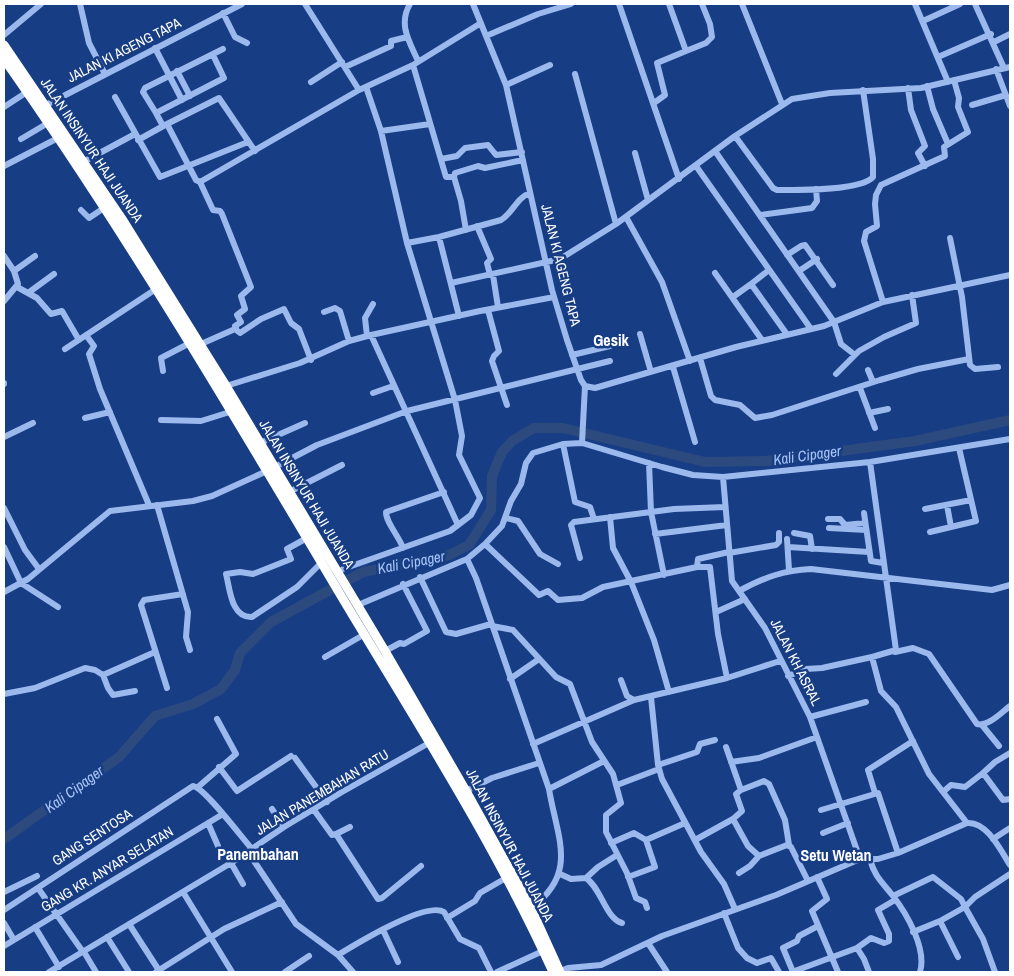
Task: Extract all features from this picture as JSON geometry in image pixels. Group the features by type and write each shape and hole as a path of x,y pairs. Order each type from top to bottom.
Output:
{"highway":[{"name":"JALAN INSINYUR HAJI JUANDA","path":"4,45 46,105 83,162 118,222 226,386 260,443 271,469 322,562 337,570"},
{"name":"JALAN INSINYUR HAJI JUANDA","path":"4,59 104,208 118,222"},
{"name":"JALAN INSINYUR HAJI JUANDA","path":"130,239 156,289 337,570 346,595 365,634 396,678 466,791 469,805 543,951 558,972"},
{"name":"JALAN INSINYUR HAJI JUANDA","path":"346,595 358,605 385,651 396,678 429,742 530,908 558,972"}],"street":[{"path":"4,35 41,4"},
{"path":"80,4 88,43 103,71"},
{"name":"JALAN KI AGENG TAPA","path":"46,105 103,71 155,48 242,4"},
{"path":"304,4 362,88 381,131 407,243 455,400 462,436 458,455 480,498 471,516 450,531 337,570"},
{"path":"410,4 404,19 407,37 416,63 430,124 446,177 454,177"},
{"name":"JALAN KI AGENG TAPA","path":"473,4 506,85 554,297 572,355 585,386"},
{"path":"486,36 532,16 571,4"},
{"path":"619,4 679,179"},
{"path":"669,4 686,51"},
{"path":"654,103 665,95 657,63 706,43 712,37 710,24 702,4"},
{"path":"742,4 782,104"},
{"path":"883,302 864,241 866,232 877,228 876,195 884,184 945,156 944,148 969,130 958,107 959,98 938,57 915,4"},
{"path":"923,21 960,4"},
{"path":"451,283 560,259 616,224 735,136 782,104 798,97 862,90 928,86 1007,68 978,4"},
{"path":"223,13 235,37 247,42"},
{"path":"200,182 362,88 416,63 481,22"},
{"path":"938,57 991,34"},
{"path":"994,42 1010,34"},
{"path":"311,82 344,64 392,46 391,41 407,37"},
{"path":"155,48 182,100"},
{"path":"200,344 236,328 235,326 241,322 237,315 245,310 241,296 251,288 221,213 213,210 200,182 196,180 143,90 170,74 223,49"},
{"path":"156,113 224,78 213,55"},
{"path":"506,85 550,65"},
{"path":"996,69 1010,106"},
{"path":"177,71 190,96"},
{"path":"575,74 616,224"},
{"path":"928,86 933,109 948,144"},
{"path":"908,88 912,110 925,146 918,153 925,166"},
{"path":"735,136 773,188 816,189 858,184 872,178 873,159 862,90"},
{"path":"4,107 27,92"},
{"path":"972,105 1006,95"},
{"path":"115,97 159,177 248,142"},
{"path":"83,162 220,99 255,151"},
{"path":"21,139 48,123"},
{"path":"381,131 430,124"},
{"path":"4,166 58,138"},
{"path":"441,160 457,156 465,148 489,145 494,155 496,167"},
{"path":"716,151 834,322 845,347 855,355"},
{"path":"494,155 522,152"},
{"path":"635,153 648,200"},
{"path":"466,230 461,200 454,177 455,173 478,166 485,168 496,167 523,160"},
{"path":"696,166 812,329"},
{"path":"760,214 812,208 816,204 816,189"},
{"path":"407,243 466,230 506,217 521,198 530,193"},
{"path":"81,210 89,218 104,208"},
{"path":"626,216 662,282 673,307 690,361"},
{"path":"477,226 491,259 487,264 492,275 498,307"},
{"path":"439,237 459,316"},
{"path":"950,238 960,285 969,359 972,368 998,367"},
{"path":"787,255 803,245 810,249 833,285"},
{"path":"4,256 14,272 17,288"},
{"path":"14,272 35,256"},
{"path":"799,271 816,259"},
{"path":"733,297 769,270"},
{"path":"715,273 762,340"},
{"path":"28,293 54,274"},
{"path":"582,442 585,386 595,388 786,333 812,329 883,302 1010,275"},
{"path":"751,284 786,333"},
{"path":"17,288 37,298 51,314 62,311 78,340"},
{"path":"4,301 17,288"},
{"path":"65,349 156,289"},
{"path":"836,374 855,355 884,337 916,324 907,296"},
{"path":"226,386 311,360 349,341 498,307 554,297"},
{"path":"373,304 365,318 369,336 407,411 458,525"},
{"path":"324,312 335,308 340,311 349,341"},
{"path":"236,328 240,332 261,319 284,309 291,323 299,329 311,360"},
{"path":"488,310 499,351 492,359 507,405"},
{"path":"640,334 651,372"},
{"path":"86,335 94,345 89,354 110,412 149,505"},
{"path":"162,371 161,358 190,342"},
{"path":"572,355 610,346"},
{"path":"700,358 711,396 715,400 747,411 755,418 772,416 918,369 969,359"},
{"path":"4,592 21,583 110,511 193,501 212,496 317,445 407,411 610,361"},
{"path":"672,367 695,442"},
{"path":"868,370 873,382"},
{"path":"373,393 393,386"},
{"path":"860,388 875,428"},
{"path":"869,413 888,409"},
{"path":"161,420 201,420 233,411"},
{"path":"85,418 110,412"},
{"path":"4,437 33,423"},
{"path":"260,443 305,423"},
{"path":"358,605 420,577 447,569 466,559 500,530 528,460 536,452 563,444 582,442 693,475 723,477 870,462 1010,438"},
{"path":"563,444 575,502 590,506 594,519"},
{"path":"930,532 976,521 959,448"},
{"path":"870,462 895,652"},
{"path":"649,463 651,512 664,574"},
{"path":"288,492 342,465"},
{"name":"JALAN KH ASRAL","path":"723,477 732,581 765,628 780,661 810,717 860,859"},
{"path":"403,548 398,533 388,522 386,512 444,492"},
{"path":"925,509 971,500"},
{"path":"157,505 188,612 186,636 190,650"},
{"path":"947,505 952,527"},
{"path":"580,558 572,524 610,516 725,507"},
{"path":"4,508 25,550 39,569"},
{"path":"864,513 870,561 883,563"},
{"path":"610,516 613,547 631,582 661,659 669,692"},
{"path":"506,518 518,521 540,554 558,564"},
{"path":"828,519 840,519"},
{"path":"840,519 845,525 866,526"},
{"path":"840,519 841,528"},
{"path":"655,534 727,525"},
{"path":"829,528 866,526"},
{"path":"697,567 698,559 776,545 779,542 778,533"},
{"path":"794,533 810,536 812,549"},
{"path":"308,538 287,549 291,559 253,574 240,572 226,574 235,608 242,615 252,617 298,587 322,562"},
{"path":"787,539 789,570"},
{"path":"485,544 539,594 548,591 558,600 582,598 603,587 697,567 710,567 712,569 716,612 727,678"},
{"path":"4,547 21,583 49,603 58,607"},
{"path":"788,547 869,552"},
{"path":"466,559 476,578 538,763 549,789 560,842 560,874 547,896 530,908"},
{"path":"739,591 761,579 789,570 811,570 885,577 992,590 1010,585"},
{"path":"420,577 446,632 456,634 491,625 513,630 557,678 569,682 586,721 592,742 613,774 617,786 621,803 607,813 605,818 606,832 636,898 645,902 647,908"},
{"path":"385,651 400,643 404,644 427,630 403,584"},
{"path":"167,688 142,604 184,598"},
{"path":"716,612 745,599"},
{"path":"325,657 365,634"},
{"path":"788,676 806,669 822,668 913,648 929,654 965,709 977,724 982,725 999,746"},
{"path":"103,674 155,652"},
{"path":"872,657 879,687 896,707 929,774 967,823"},
{"path":"510,678 539,659"},
{"path":"533,744 634,700 727,678 780,661"},
{"path":"4,694 35,688 85,668 103,674 108,688 113,695 135,690"},
{"path":"621,680 627,696 634,700"},
{"path":"651,697 659,767 685,823 724,884 735,909"},
{"path":"810,717 866,702"},
{"path":"982,725 1010,706"},
{"name":"GANG SENTOSA","path":"4,910 195,786 236,754 217,719"},
{"path":"731,762 759,758 817,737"},
{"path":"617,786 698,752 700,744 715,740"},
{"path":"875,793 868,770 913,741"},
{"name":"JALAN PANEMBAHAN RATU","path":"50,972 231,863 284,827 429,742"},
{"path":"726,747 741,790"},
{"path":"943,792 951,785 966,788 995,762 1010,753"},
{"path":"219,767 237,791 293,757 327,802"},
{"path":"549,789 604,761"},
{"path":"466,791 492,778 538,763"},
{"path":"983,773 1002,800 1010,799"},
{"path":"695,840 734,819 742,811 736,795 741,790 764,781 769,784 785,820 790,845 808,881"},
{"path":"195,786 222,814 250,851 301,928 338,955 353,972"},
{"path":"821,810 875,793 880,794 898,853"},
{"path":"272,809 284,827"},
{"path":"314,810 332,835 350,827"},
{"name":"GANG KR. ANYAR SELATAN","path":"4,946 222,814"},
{"path":"734,819 748,846 759,856"},
{"path":"823,833 848,822"},
{"path":"208,823 218,846"},
{"path":"646,840 685,823"},
{"path":"558,972 568,968 601,965 648,943 776,895 860,859 870,859 898,853 967,823 977,825 993,839 1010,865"},
{"path":"993,839 1010,828"},
{"path":"611,843 634,833 646,840 655,867 628,877"},
{"path":"336,834 378,899 382,898 421,866"},
{"path":"739,873 750,866 759,856 790,845"},
{"path":"560,874 571,880 586,878 591,872 618,855"},
{"path":"870,859 875,875 894,898 914,932 920,954 920,972"},
{"path":"231,863 243,884"},
{"path":"914,932 940,921 965,907 975,897 1010,874"},
{"path":"4,892 37,876"},
{"path":"817,877 827,899 812,910 838,972"},
{"path":"818,926 799,936 797,941 783,948 793,972 857,948 871,938 884,943 889,941 889,934 878,910 894,898 932,877 961,899 983,939 995,972"},
{"path":"447,918 475,902 480,893 506,878"},
{"path":"586,878 597,887 599,896 617,922 622,923"},
{"path":"38,888 96,972"},
{"path":"183,892 210,939 232,972"},
{"path":"129,924 158,972 224,929 282,902"},
{"path":"338,955 383,930 430,911 442,910 463,942 479,948 491,972"},
{"path":"724,913 741,952 757,963 771,958 779,972"},
{"path":"940,921 958,956"},
{"path":"4,922 14,940"},
{"path":"35,927 65,972"},
{"path":"383,930 398,962"},
{"path":"107,937 129,972"},
{"path":"648,943 668,972"},
{"path":"857,948 864,959 868,972"},
{"path":"497,972 543,951"},
{"path":"284,972 309,956"}],"waterway":[{"name":"Kali Cipager","path":"4,839 119,757 155,716 193,704 221,689 235,670 240,653 271,622 363,572 449,555 469,545 491,510 492,476 502,452 512,441 534,428 563,428 705,462 767,461 915,441 1010,420"}],"district":[{"name":"Gesik","path":"611,340"},
{"name":"Panembahan","path":"258,854"},
{"name":"Setu Wetan","path":"836,855"}]}
